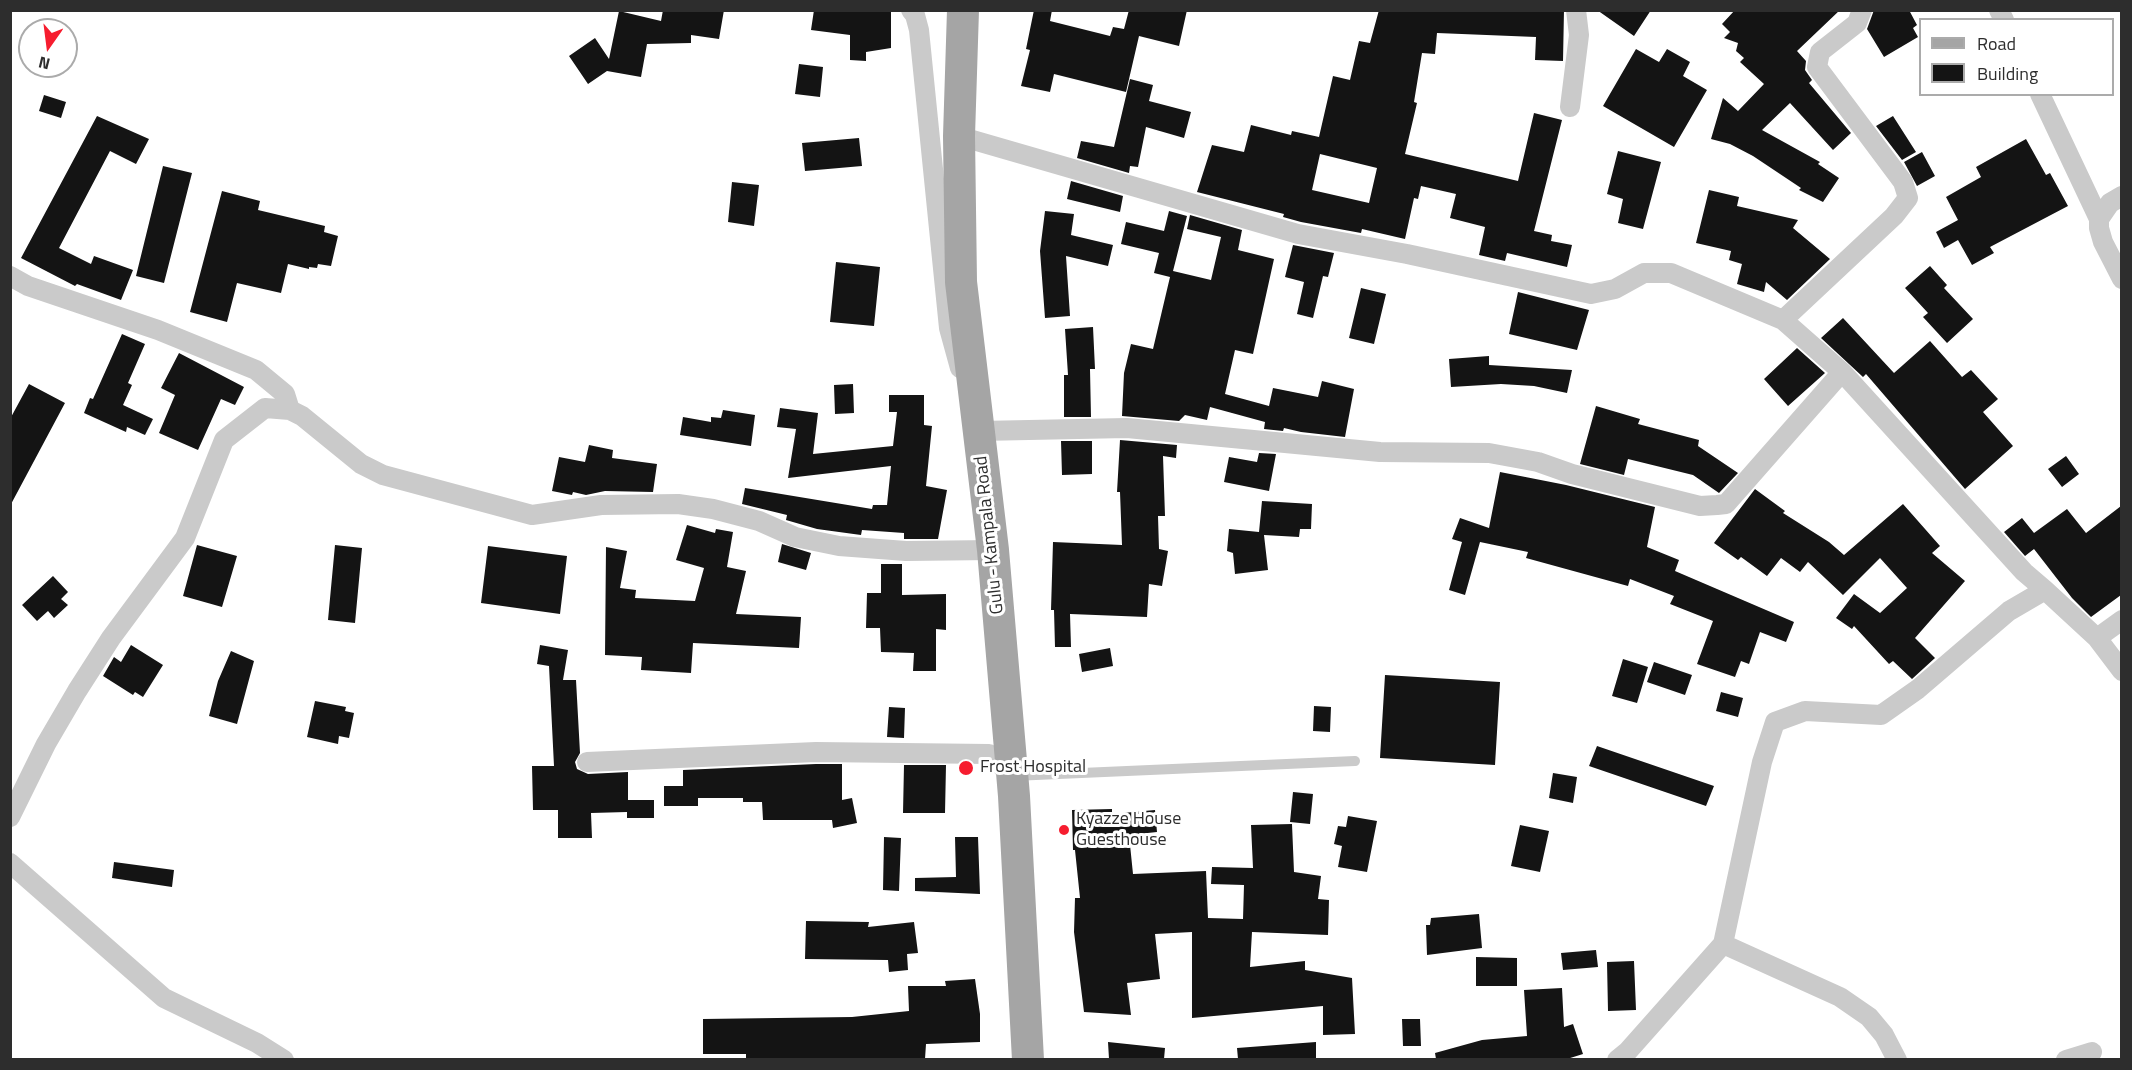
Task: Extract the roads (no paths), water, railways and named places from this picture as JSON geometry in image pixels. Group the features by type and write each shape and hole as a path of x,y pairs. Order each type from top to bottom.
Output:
{"main road":[{"name":"Gulu - Kampala Road","path":"963,10 959,136 961,282 993,550 1012,776 1028,1059"}],"street":[{"path":"911,10 915,15 919,30 949,328 978,418 1127,428 1380,452 1489,453 1538,462 1572,474 1700,506 1709,506 1726,504 1842,372"},
{"path":"1570,107 1579,35 1576,10"},
{"path":"1783,320 1894,216 1908,198 1903,182 1817,67 1820,52 1857,23 1862,10"},
{"path":"2041,96 2099,219 2103,242 2121,279"},
{"path":"959,136 1298,234 1417,256 1591,294 1616,289 1644,273 1671,273 1783,320 1842,372 2024,572 2097,638 2121,671"},
{"path":"2099,219 2110,203 2121,196"},
{"path":"10,276 28,286 158,330 256,370 285,394 290,410"},
{"path":"10,817 41,754 77,692 111,638 185,538 224,440 265,408 290,410 302,416 361,464 383,475 532,515 601,505 678,504 713,509 759,521 795,537 838,546 906,551 993,550"},
{"path":"1617,1059 1629,1051 1723,944 1762,762 1775,722 1805,711 1881,715 1918,689 2009,611 2045,590"},
{"path":"2097,638 2121,620"},
{"path":"587,762 816,752 989,754 1012,776"},
{"path":"10,863 164,998 257,1043 284,1059"},
{"path":"1723,944 1840,997 1869,1017 1884,1035 1897,1059"},
{"path":"2066,1059 2092,1052"}],"lane":[{"path":"1012,776 1355,761"}],"place":[{"name":"Frost Hospital","path":"966,768"},
{"name":"Kyazze House Guesthouse","path":"1064,830"}]}
